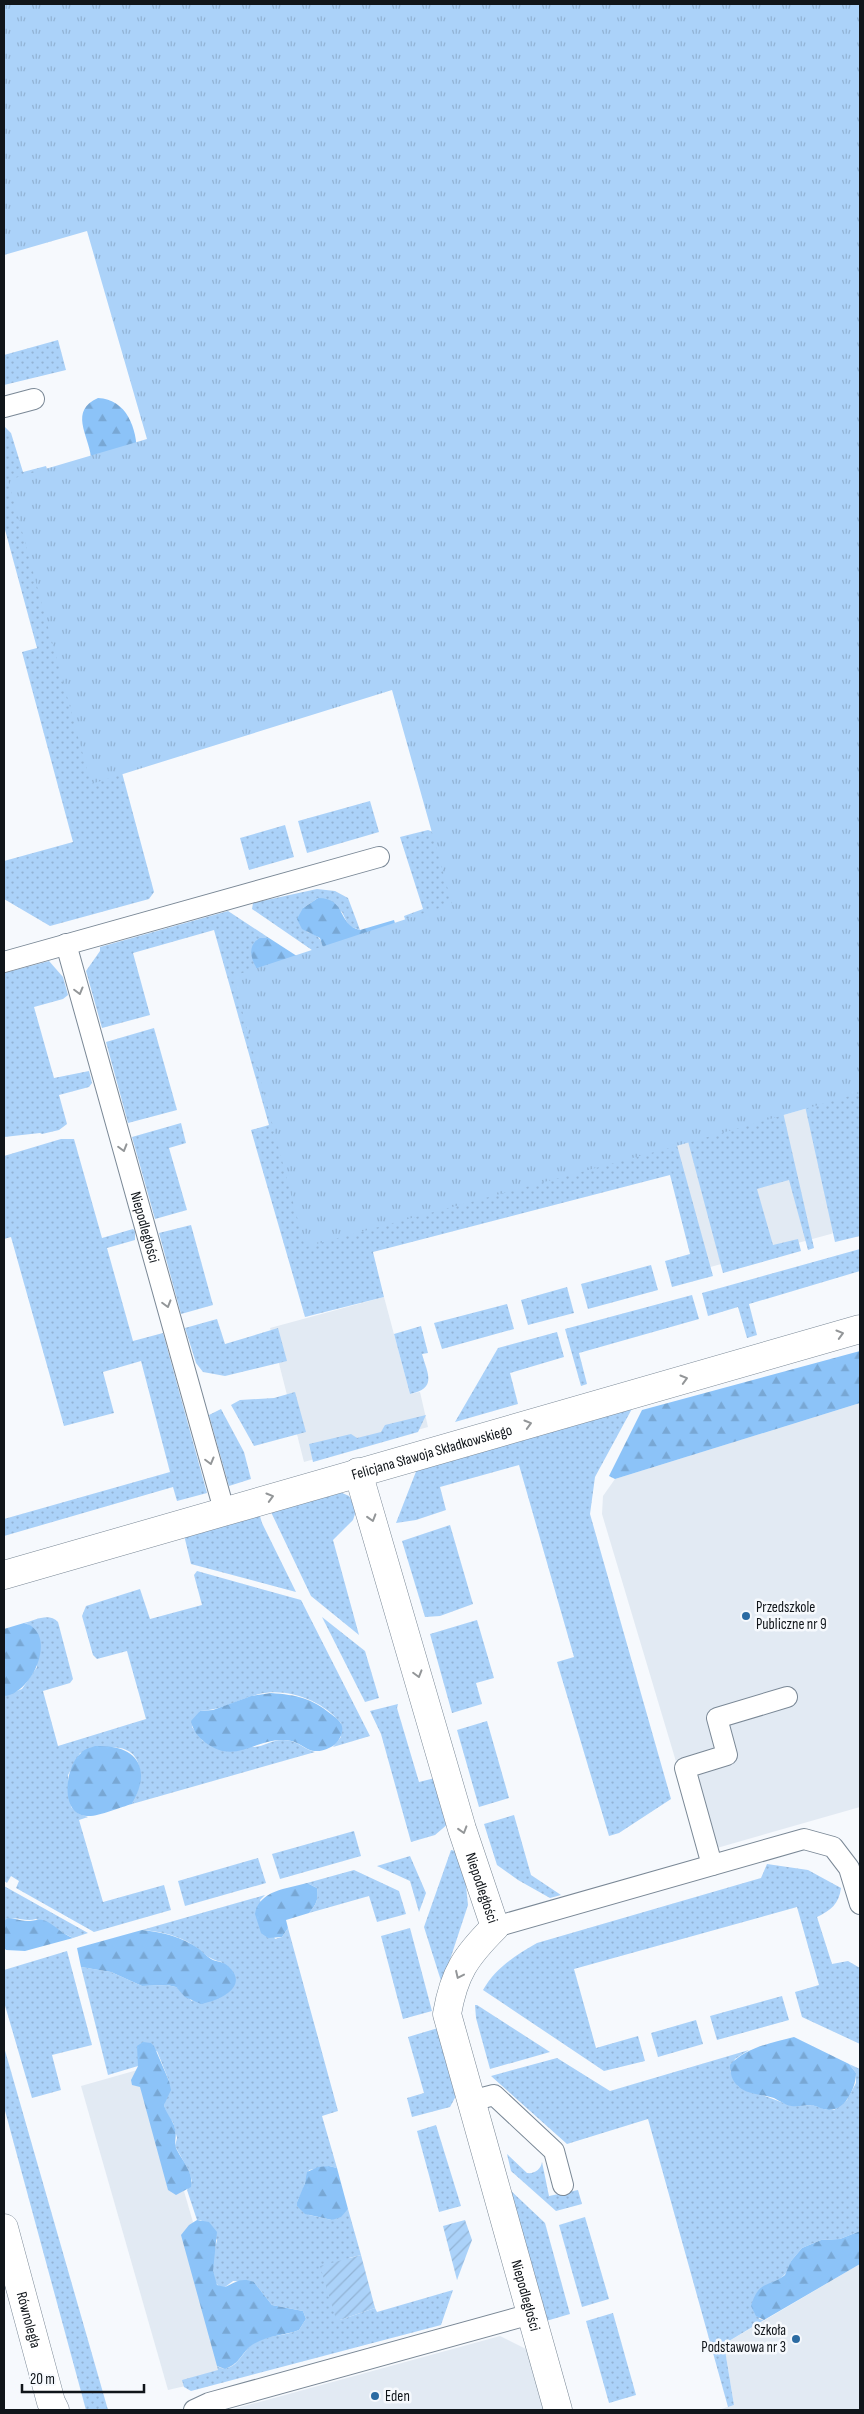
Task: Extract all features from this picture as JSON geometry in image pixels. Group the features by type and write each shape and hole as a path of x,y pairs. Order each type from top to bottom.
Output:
{"street":[{"name":"Felicjana Sławoja Składkowskiego","path":"4,1575 224,1510 860,1329"},
{"name":"Niepodległości","path":"358,1472 462,1830 494,1927 468,1954 451,1992 447,2014 558,2410"},
{"name":"Równoległa","path":"4,2228 51,2402 55,2410"}],"lane":[{"path":"4,407 34,399"},
{"path":"4,962 379,857"},
{"name":"Niepodległości","path":"66,944 224,1510"},
{"path":"712,1865 685,1768 727,1755 717,1718 787,1697"},
{"path":"494,1927 804,1839 832,1847 849,1868 860,1904"},
{"path":"471,2101 494,2095 532,2129 554,2151 563,2185"},
{"path":"194,2410 351,2363 531,2314"}],"shaded area":[{"path":"860,1093 860,1226 703,1269 673,1147"},
{"path":"384,1297 410,1394 420,1392 428,1427 304,1462 270,1328"},
{"name":"Przedszkole Publiczne nr 9","path":"860,1403 860,1807 703,1852 602,1514 603,1496 615,1479"},
{"path":"148,2067 237,2374 168,2390 81,2086"},
{"name":"Szkoła Podstawowa nr 3","path":"860,2264 860,2410 718,2410 734,2405 724,2344"},
{"path":"500,2336 528,2350 545,2410 230,2410"}],"green space":[{"path":"4,4 860,4 860,1093 673,1147 305,1247 233,976 452,904 392,690 91,784 8,480 147,439 87,231 4,255"},
{"path":"58,340 66,370 4,385 4,355"},
{"path":"98,398 116,404 128,417 135,435 137,454 91,457 82,424 82,416 84,409 89,403"},
{"path":"4,426 11,433 23,472 46,466 95,634 88,646 154,892 149,899 50,926 4,899 4,861 73,842 22,652 37,648 4,526"},
{"path":"370,801 379,832 307,853 298,821"},
{"path":"285,825 294,857 249,870 240,838"},
{"path":"428,830 437,833 767,1042 814,1248 808,1250 789,1180 757,1189 773,1245 798,1239 801,1251 723,1273 685,1130 425,982 404,916 423,909 400,837"},
{"path":"860,833 860,1236 835,1242 805,1106"},
{"path":"317,889 335,891 348,898 360,930 349,926 342,912 318,898 303,908 307,932 318,937 323,948 395,1007 252,909 253,903"},
{"path":"318,898 334,902 348,923 360,930 394,920 399,937 323,948 320,938 302,929 297,919 303,908"},
{"path":"228,911 269,938 256,940 675,1138 713,1276 672,1287 665,1261 690,1254 670,1175 373,1252 384,1297 305,1317 251,1130 269,1125 214,930 133,953 150,1015 102,1028 86,971 100,951 100,947"},
{"path":"260,938 269,938 334,980 260,973 251,955 251,950 255,941"},
{"path":"49,961 63,977 68,995 63,999 34,1007 54,1078 89,1071 92,1083 89,1087 59,1095 67,1124 59,1130 42,1134 4,1137 4,973"},
{"path":"154,1028 177,1110 128,1123 106,1042"},
{"path":"181,1123 186,1143 169,1148 187,1210 155,1219 132,1137"},
{"path":"61,1139 74,1139 102,1238 133,1229 135,1231 135,1240 107,1248 133,1341 163,1333 207,1493 177,1501 173,1487 4,1536 4,1519 170,1472 141,1361 103,1372 114,1413 64,1426 11,1237 4,1239 4,1156"},
{"path":"191,1225 213,1305 181,1314 159,1233"},
{"path":"860,1249 860,1271 749,1304 757,1335 747,1338 738,1307 708,1316 702,1293"},
{"path":"651,1265 658,1290 588,1309 581,1284"},
{"path":"567,1287 574,1313 528,1325 521,1300"},
{"path":"692,1295 699,1319 579,1353 587,1384 581,1386 565,1329"},
{"path":"507,1304 514,1329 442,1349 434,1323"},
{"path":"217,1319 225,1344 278,1328 287,1361 225,1376 203,1372 196,1363 185,1328"},
{"path":"421,1326 428,1353 422,1354 428,1380 424,1388 410,1394 394,1334"},
{"path":"557,1332 564,1357 510,1373 518,1404 455,1422 498,1348"},
{"path":"860,1351 860,1403 615,1479 609,1476 642,1410"},
{"path":"295,1392 306,1432 254,1446 231,1405 240,1400 274,1398"},
{"path":"634,1405 595,1477 590,1514 671,1799 619,1833 609,1836 557,1662 574,1657 519,1465 440,1487 446,1510 416,1520 396,1523 417,1469"},
{"path":"221,1409 244,1452 251,1479 229,1486 209,1415"},
{"path":"426,1415 418,1432 313,1462 309,1444 351,1434 357,1438 381,1432 385,1425"},
{"path":"340,1492 349,1496 357,1508 353,1520 333,1540 359,1635 311,1596 270,1510"},
{"path":"259,1513 262,1523 296,1592 191,1564 184,1535"},
{"path":"450,1525 473,1604 440,1616 425,1617 402,1541"},
{"path":"197,1571 301,1600 370,1736 333,1747 341,1737 341,1723 325,1708 315,1702 282,1692 270,1692 251,1696 224,1706 200,1711 192,1727 203,1741 253,1747 285,1740 315,1752 132,1804 140,1780 140,1772 135,1756 129,1751 116,1747 80,1753 68,1775 71,1807 79,1814 88,1817 79,1820 103,1902 164,1885 171,1910 94,1932 16,1888 19,1881 11,1876 7,1883 4,1881 4,1696 22,1689 37,1667 28,1624 24,1623 46,1617 58,1622 73,1679 70,1683 43,1691 58,1746 146,1719 127,1651 97,1659 93,1655 82,1616 86,1606 140,1589 150,1619 202,1605 194,1575"},
{"path":"322,1617 365,1651 379,1698 365,1702"},
{"path":"477,1620 494,1678 476,1683 482,1704 452,1713 430,1634"},
{"path":"24,1623 34,1629 40,1638 41,1650 38,1662 24,1685 15,1693 4,1696 4,1629"},
{"path":"271,1693 303,1698 317,1704 340,1722 342,1729 341,1737 335,1745 316,1751 292,1741 274,1740 246,1749 227,1752 206,1743 193,1728 191,1721 200,1711 213,1710 251,1696"},
{"path":"398,1704 397,1708 419,1782 435,1778 449,1823 435,1835 411,1842 381,1734 370,1711"},
{"path":"487,1721 509,1798 479,1807 457,1730"},
{"path":"95,1746 109,1746 130,1754 137,1760 141,1779 132,1804 87,1816 78,1814 72,1808 69,1799 68,1778 76,1759 84,1751"},
{"path":"514,1815 531,1875 561,1895 550,1898 518,1880 497,1865 484,1824"},
{"path":"354,1831 361,1856 280,1879 272,1854"},
{"path":"451,1850 456,1851 465,1876 468,1905 442,1984 424,1927"},
{"path":"410,1856 426,1893 419,1912 410,1881 377,1866"},
{"path":"258,1858 266,1883 185,1906 178,1881"},
{"path":"767,1864 808,1870 841,1888 834,1906 817,1917 832,1964 848,1961 860,1968 860,2044 802,2017 795,1992 819,1985 797,1907 574,1969 596,2048 638,2036 645,2061 604,2071 483,1990 500,1968 537,1943 761,1878"},
{"path":"354,1870 399,1891 406,1914 377,1922 369,1896 309,1913 316,1902 318,1892 317,1888 307,1883"},
{"path":"307,1883 317,1888 318,1892 316,1902 309,1913 286,1920 288,1928 282,1937 268,1938 261,1933 255,1914 262,1900 275,1892"},
{"path":"4,1886 88,1933 73,1938 36,1919 12,1918 4,1921"},
{"path":"265,1895 260,1900 275,1939 282,1937 288,1928 338,2111 322,2116 337,2168 329,2166 309,2170 297,2202 309,2215 332,2220 348,2209 361,2255 349,2258 340,2320 375,2308 377,2312 453,2290 441,2325 191,2391 184,2387 182,2380 218,2370 217,2366 227,2368 232,2366 256,2342 261,2339 299,2330 306,2319 303,2311 272,2305 254,2282 233,2281 225,2287 220,2287 216,2283 212,2265 217,2240 201,2220 197,2220 187,2190 192,2181 188,2169 175,2146 177,2138 173,2122 167,2116 164,2105 169,2081 157,2051 138,2062 138,2066 108,2075 81,1967 111,1972 142,1986 167,1985 176,1987 192,2001 222,1962 212,1959 188,1942 177,1937 160,1932 142,1930"},
{"path":"8,1918 24,1921 43,1920 73,1938 25,1951 6,1950 4,1948 4,1921"},
{"path":"410,1928 432,2011 403,2019 381,1936"},
{"path":"142,1930 179,1938 193,1945 211,1959 226,1964 234,1974 236,1980 234,1986 230,1992 216,2000 201,2004 185,1997 176,1987 167,1985 142,1986 111,1972 81,1967 77,1948"},
{"path":"67,1951 92,2045 52,2055 61,2090 32,2098 4,2002 4,1970"},
{"path":"782,1996 789,2020 717,2040 710,2016"},
{"path":"475,2005 550,2052 490,2069 476,2018"},
{"path":"696,2020 703,2044 658,2057 651,2033"},
{"path":"438,2028 457,2094 450,2107 412,2117 407,2098 424,2093 408,2037"},
{"path":"794,2037 849,2064 856,2073 852,2091 840,2106 829,2110 811,2105 789,2105 774,2098 746,2091 734,2082 730,2065 736,2059 760,2046"},
{"path":"143,2042 151,2043 154,2046 169,2081 171,2090 164,2105 176,2131 176,2148 191,2176 191,2187 176,2195 168,2190 140,2087 132,2085 131,2080 138,2066 137,2046"},
{"path":"4,2047 108,2410 86,2410 4,2107"},
{"path":"749,2050 735,2059 730,2071 738,2086 792,2106 812,2105 827,2110 834,2110 847,2100 856,2083 856,2073 849,2064 860,2069 860,2231 840,2239 821,2240 802,2248 791,2261 789,2270 780,2279 759,2319 764,2320 724,2344 734,2405 728,2407 648,2119 567,2144 491,2076 557,2058 610,2091"},
{"path":"436,2125 461,2206 439,2212 417,2131"},
{"path":"507,2154 527,2173 533,2173 540,2167 542,2162 549,2196 578,2190 582,2204 556,2211 511,2171"},
{"path":"329,2166 337,2168 348,2209 341,2217 332,2220 305,2214 297,2206 307,2172 318,2167"},
{"path":"508,2188 545,2223 570,2314 546,2321"},
{"path":"585,2217 609,2299 582,2307 559,2225"},
{"path":"197,2220 209,2222 217,2232 213,2271 217,2285 225,2287 242,2280 254,2282 272,2305 303,2311 306,2319 299,2330 264,2339 252,2345 238,2361 225,2369 217,2366 181,2235 189,2225"},
{"path":"465,2220 472,2240 457,2280 443,2226"},
{"path":"860,2231 860,2264 764,2320 756,2316 751,2306 757,2292 765,2285 785,2275 791,2261 802,2248 821,2240 840,2239"},
{"path":"361,2255 375,2308 340,2320 336,2319 320,2266"},
{"path":"613,2313 636,2395 609,2403 586,2321"}],"place":[{"name":"Przedszkole Publiczne nr 9","path":"746,1616"},
{"name":"Szkoła Podstawowa nr 3","path":"796,2339"},
{"name":"Eden","path":"375,2396"}]}
